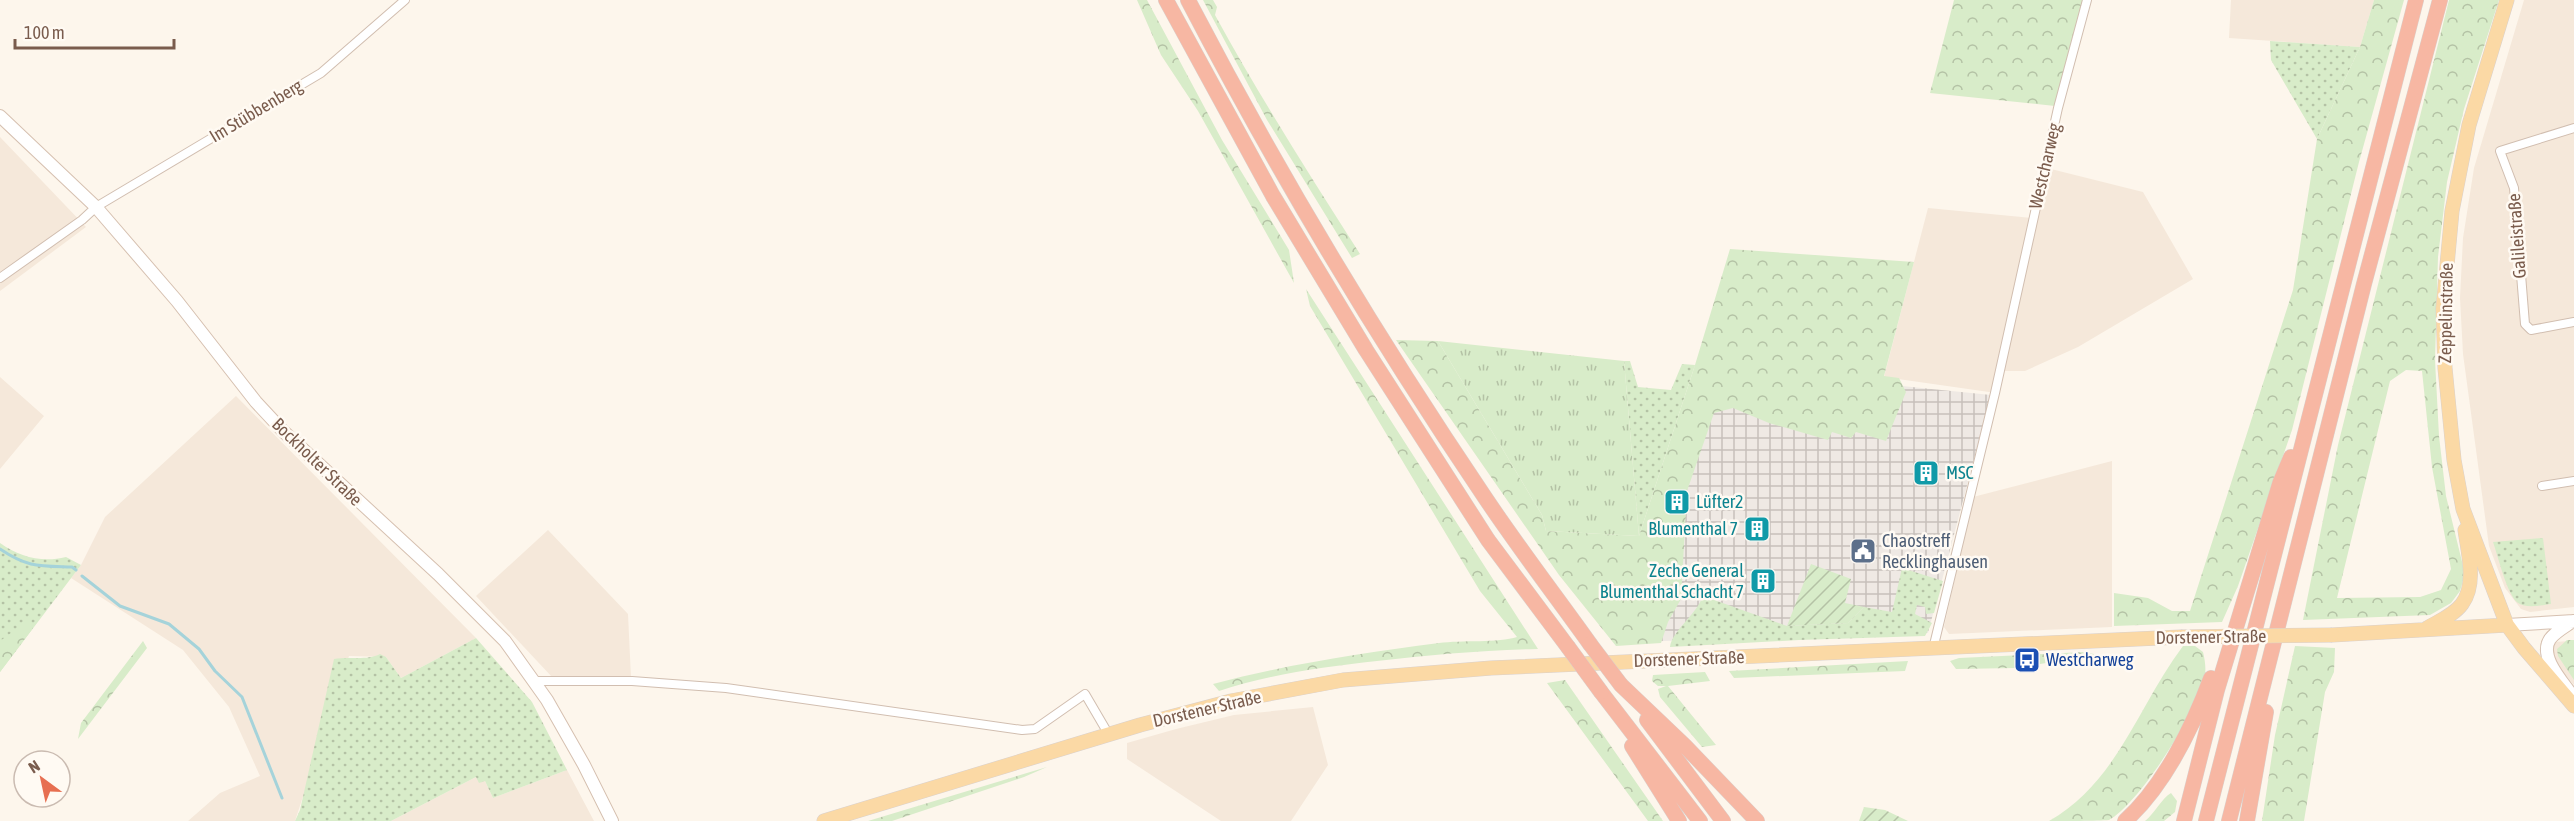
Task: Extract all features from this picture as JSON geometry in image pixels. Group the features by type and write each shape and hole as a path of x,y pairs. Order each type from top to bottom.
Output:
{"highway":[{"path":"1166,0 1267,186 1354,332 1488,540 1700,821"},
{"path":"1188,0 1253,120 1368,319 1485,498 1590,644 1723,821"},
{"path":"2206,821 2416,0"},
{"path":"2229,821 2364,284 2440,0"},
{"path":"2184,821 2217,690 2280,483 2308,419"},
{"path":"2125,821 2152,789 2191,727 2236,610 2248,590"},
{"path":"2247,821 2266,713 2273,651"},
{"path":"1621,686 1685,746 1756,821"},
{"path":"1601,692 1652,782 1679,821"}],"main road":[{"name":"Zeppelinstraße","path":"2507,0 2466,136 2452,211 2443,309 2445,368 2454,460 2463,509 2506,625 2574,706"},
{"path":"2426,629 2462,605 2469,588 2470,570 2463,509"},
{"name":"Dorstener Straße","path":"824,821 1109,735 1231,701 1343,680 1491,668 2181,637 2332,635 2506,625"}],"street":[{"name":"Im Stübbenberg","path":"0,278 82,220 96,207 321,73 405,0"},
{"name":"Westcharweg","path":"1933,649 1995,393 2058,108 2087,0"},
{"name":"Bockholter Straße","path":"0,116 96,207 177,301 256,402 283,431 463,598 505,641 535,681 584,765 612,821"},
{"name":"Galileistraße","path":"2574,128 2500,151 2514,188 2525,324 2531,330 2574,322"},
{"path":"2542,486 2574,481"},
{"name":"Dorstener Straße","path":"2506,625 2573,621"},
{"name":"Dorstener Straße","path":"2573,621 2551,637 2547,646 2547,657 2574,699"},
{"path":"535,681 632,681 726,688 1022,730 1035,729 1085,694 1109,735"}],"shaded area":[{"path":"2231,0 2374,0 2360,47 2229,38"},
{"path":"2524,0 2574,0 2574,607 2530,612 2521,609 2505,588 2489,546 2463,354 2460,298 2463,238 2474,168"},
{"path":"0,137 86,227 0,291"},
{"path":"2043,167 2143,192 2193,279 2078,347 2025,371 2001,371 1996,393 1884,377 1928,208 2032,218"},
{"name":"Zeche General Blumenthal Schacht 7","path":"1695,365 1991,395 1928,633 1631,642"},
{"path":"0,377 44,416 0,469"},
{"path":"236,396 476,638 401,678 386,657 349,656 295,821 188,821 220,793 260,776 229,707 183,650 71,578 81,565 105,517"},
{"path":"2112,461 2112,627 1949,634 1944,627 1973,497"},
{"path":"548,530 628,614 631,678 552,677 476,596"},
{"path":"2574,641 2574,685 2553,661 2551,642"},
{"path":"1313,707 1328,765 1291,821 1221,821 1127,759 1127,743 1176,729 1234,715"},
{"path":"567,770 594,821 391,821 476,777 485,781 493,798"}],"green space":[{"path":"1137,0 1147,0 1222,140 1289,250 1294,283 1198,111 1161,55"},
{"path":"1203,0 1213,0 1217,7 1215,15 1250,76 1360,254 1352,258 1267,120"},
{"path":"1954,0 2083,0 2055,106 1930,93"},
{"path":"2374,0 2404,0 2359,162 2292,430 2238,586 2222,622 2114,626 2114,593 2148,598 2172,611 2190,611 2293,290 2317,139 2360,47"},
{"path":"2449,0 2499,0 2464,109 2447,182 2438,257 2435,360 2439,436 2446,496 2465,574 2460,591 2451,603 2430,615 2303,620 2338,445","holes":["2406,370 2422,371 2432,467 2451,569 2441,590 2420,597 2337,598 2390,381"]},
{"path":"2270,41 2360,47 2317,139 2271,60"},
{"path":"1730,249 1914,262 1884,376 1899,378 1906,392 1886,441 1856,432 1851,438 1832,432 1828,440 1769,423 1733,408 1714,413 1687,491 1681,599 1668,622 1661,643 1616,646 1559,575 1396,340 1438,341 1542,515 1546,531 1639,536"},
{"path":"1306,289 1538,649 1457,653 1337,666 1278,676 1219,691 1213,684 1354,655 1439,643 1517,637 1480,591 1310,306"},
{"path":"1438,341 1624,361 1639,536 1546,531 1542,515"},
{"path":"1624,361 1630,361 1638,387 1671,390 1682,364 1695,365 1639,536"},
{"path":"2543,538 2551,604 2522,605 2514,599 2510,592 2493,542"},
{"path":"0,543 32,558 66,557 81,565 0,672"},
{"path":"1811,564 1851,579 1845,603 1864,607 1848,623 1787,626"},
{"path":"1902,568 1943,581 1934,613 1926,614 1925,607 1917,605 1915,614 1932,623 1925,636 1670,647 1675,635 1703,596 1787,626 1848,623 1864,607 1892,612"},
{"path":"29,620 33,628 0,672 0,641"},
{"path":"476,638 532,702 567,770 493,798 485,781 479,783 476,777 391,821 295,821 300,810 334,659 380,654 386,657 401,678"},
{"path":"2567,640 2574,640 2574,680 2558,656 2557,649"},
{"path":"143,641 147,648 78,739 81,723"},
{"path":"2183,646 2195,646 2203,652 2205,675 2192,710 2151,776 2122,810 2109,820 2049,821 2072,805 2110,764"},
{"path":"2295,646 2335,648 2334,672 2325,692 2304,821 2262,821 2275,735"},
{"path":"2085,652 2098,655 2015,668 1956,669 1950,661 1959,658"},
{"path":"1908,661 1905,671 1734,678 1729,671"},
{"path":"1705,672 1710,681 1668,686 1716,745 1702,747 1660,697 1658,689 1666,686 1658,686 1652,681 1653,675"},
{"path":"1565,680 1663,821 1648,821 1547,683"},
{"path":"1047,767 1024,777 892,821 868,821"},
{"path":"2171,793 2177,801 2175,812 2164,821 2145,821 2164,799"},
{"path":"1864,807 1885,810 1908,821 1859,821"}],"waterway":[{"path":"0,549 27,563 72,567 76,570"},
{"path":"82,576 120,606 169,624 199,649 215,671 242,697 282,798"}],"place":[{"name":"MSC","path":"1926,473"},
{"name":"Lüfter2","path":"1677,502"},
{"name":"Blumenthal 7","path":"1757,529"},
{"name":"Chaostreff Recklinghausen","path":"1863,551"},
{"name":"Zeche General Blumenthal Schacht 7","path":"1763,581"},
{"name":"Westcharweg","path":"2027,660"}]}
